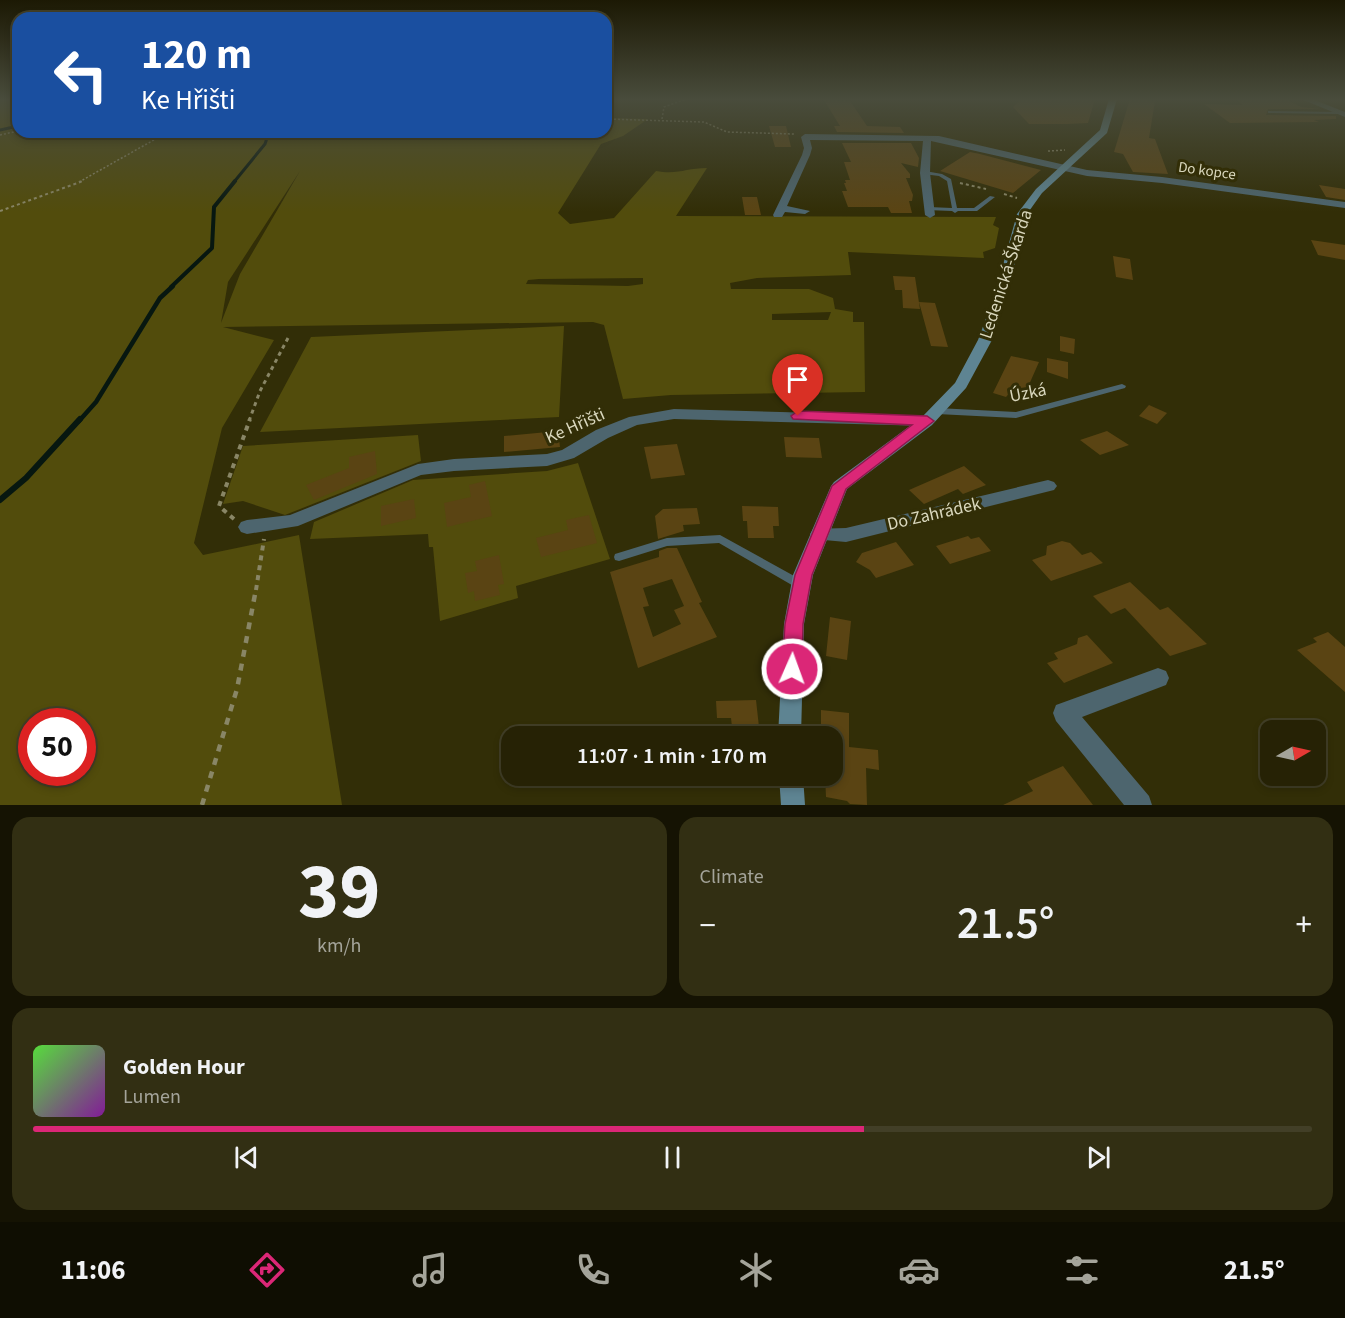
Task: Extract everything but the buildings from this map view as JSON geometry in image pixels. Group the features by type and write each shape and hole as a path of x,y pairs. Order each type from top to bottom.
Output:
{"main road":[{"name":"Ledenická-Škarda","path":"789,726 794,624 802,585 819,534 840,486 932,416 961,385 985,340 1001,294 1022,214 1042,189 1098,137"},
{"path":"792,786 793,805"}],"street":[{"path":"805,137 808,148 806,155 779,212 805,211"},
{"name":"Do kopce","path":"883,137 927,138 963,143 1065,169 1345,205"},
{"path":"927,138 925,173 930,212"},
{"name":"Ke Hřišti","path":"247,527 292,521 418,470 547,460 568,454 602,434 634,421 674,414 932,416"},
{"name":"Do Zahrádek","path":"819,534 846,535 1048,486"},
{"path":"1140,805 1064,713 1158,678"}],"lane":[{"path":"925,173 944,176 949,182 955,211"},
{"path":"930,212 975,210 994,193"},
{"name":"Úzká","path":"932,416 1016,415 1122,386"},
{"path":"619,557 667,542 720,539 802,585"}],"path":[{"path":"0,210 88,178 158,138"},
{"path":"949,182 1015,198"},
{"path":"994,193 1016,196 1029,185 1042,189"},
{"path":"247,527 219,506 260,390 288,338"},
{"path":"202,805 226,734 253,617 259,557 268,526"}],"shaded area":[{"path":"0,137 621,137 601,144 558,213 570,224 614,218 656,171 670,172 700,168 707,168 676,216 996,217 993,225 999,228 995,248 983,252 984,258 848,252 851,275 757,278 730,283 731,289 809,289 833,298 835,309 853,312 853,322 864,322 865,392 671,395 623,399 604,325 593,322 223,327 274,340 222,428 194,543 203,555 299,535 342,805 0,805","holes":["300,171 240,274 221,323 228,282","643,278 643,284 628,286 526,284 528,280 539,279","831,312 828,320 772,320 772,314"]},
{"path":"564,326 559,417 260,432 311,337"},
{"path":"418,435 421,461 285,515 243,501 223,504 243,446"},
{"path":"578,463 610,559 516,586 518,598 440,621 433,547 429,547 428,534 310,539 314,522 413,480 547,471"}],"waterway":[{"path":"234,182 265,144 267,138"},
{"path":"171,287 212,248 214,207 235,181"},
{"path":"79,421 96,402 160,298 173,286"},
{"path":"0,500 26,478 80,419"}],"route":[{"path":"792,669 794,624 804,575 840,486 927,421 798,416"}]}
